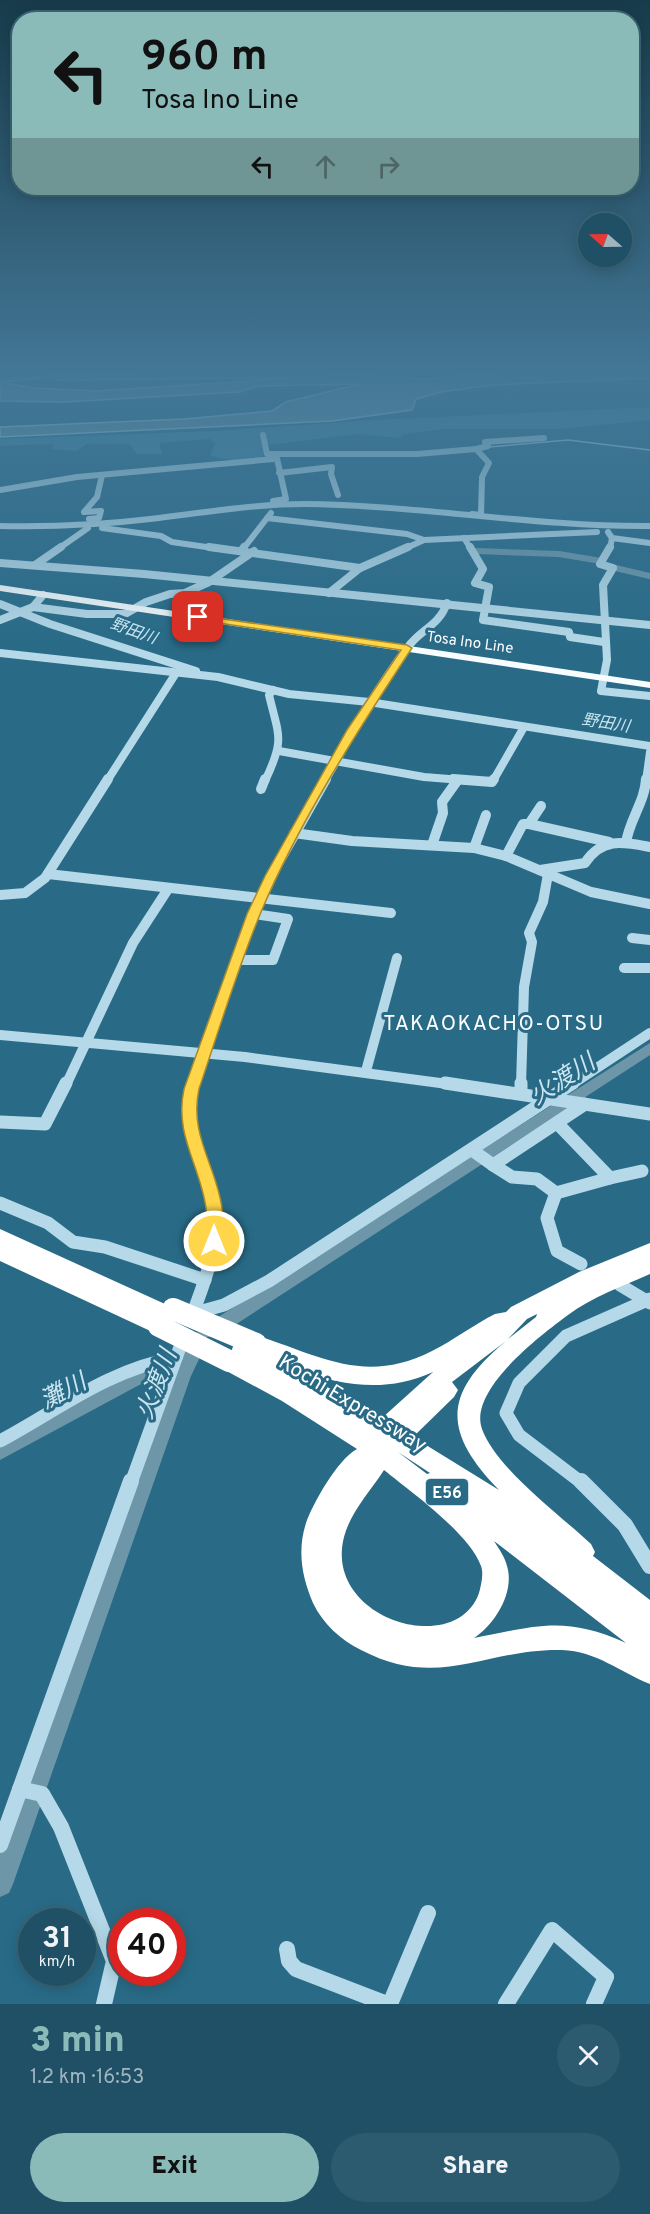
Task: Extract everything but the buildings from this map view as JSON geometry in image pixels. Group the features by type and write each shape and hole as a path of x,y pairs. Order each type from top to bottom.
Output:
{"highway":[{"path":"0,1237 173,1316 242,1352 346,1377 377,1379 415,1371 442,1357 482,1330 586,1278 650,1251"},
{"name":"Kochi Expressway","path":"0,1252 173,1316 321,1394 544,1536 622,1593 650,1617"},
{"path":"519,1313 500,1333 446,1374 397,1427 481,1356 528,1324 558,1311 599,1287 650,1265"},
{"path":"558,1311 488,1372 471,1403 468,1425 478,1448 498,1472 622,1593"},
{"name":"Kochi Expressway","path":"242,1352 290,1394 366,1453 445,1491 531,1552 650,1645"},
{"path":"366,1453 470,1527 494,1564 495,1584 490,1602 474,1623 453,1637 415,1639 377,1629 359,1616 342,1598 332,1572 328,1550 366,1453"},
{"path":"366,1453 325,1508 317,1531 313,1558 321,1592 334,1613 348,1629 373,1644 399,1654 433,1656 530,1639 563,1636 605,1648 650,1671"}],"main road":[{"name":"Tosa Ino Line","path":"0,588 650,685"}],"street":[{"path":"0,490 102,475 197,465"},
{"path":"0,526 125,522 285,500 284,486 277,465"},
{"path":"418,512 481,515 483,506 479,483 488,465"},
{"path":"279,472 332,467 331,474 338,495"},
{"path":"33,525 99,518 101,511 84,512 97,497 102,475"},
{"path":"232,509 315,504 371,506 495,520 650,528"},
{"path":"232,509 273,510 242,550"},
{"path":"418,512 473,525 464,538"},
{"path":"267,518 407,534 424,540"},
{"path":"33,525 138,532 161,536 172,542 254,551 360,568"},
{"path":"35,565 88,528"},
{"path":"610,535 622,531 650,528"},
{"path":"610,535 610,549 600,564 612,568 603,585 604,642 607,660 601,691 650,696"},
{"path":"330,591 360,568 424,540 610,535 650,543"},
{"path":"464,538 483,569 475,583 489,587 483,620 569,632 570,637 604,642"},
{"path":"0,620 33,607 87,614 106,612 123,615 170,594 185,593 209,582 254,551"},
{"path":"0,562 330,591 605,618 650,625"},
{"path":"33,607 43,595"},
{"path":"0,1845 176,1358 173,1316 205,1280 214,1241 214,1207 191,1136 189,1109 191,1089 204,1051 254,914 294,833 369,702 407,648 442,617 447,603"},
{"path":"0,604 214,677 272,692 369,702 523,728 650,746"},
{"path":"0,652 214,677"},
{"path":"0,895 29,891 48,874 176,673"},
{"path":"261,789 279,751 279,726 270,705 272,692"},
{"path":"279,751 457,781 492,782 523,728"},
{"path":"626,843 631,818 645,790 644,773 650,752"},
{"path":"432,845 435,830 443,813 442,802 457,781"},
{"path":"529,824 541,806"},
{"path":"474,848 486,815"},
{"path":"506,856 523,824 612,843"},
{"path":"294,833 352,841 474,848 506,856 591,892 650,904"},
{"path":"521,1093 524,987 532,942 529,933 543,902 544,872 548,867 576,866 585,862 591,850 598,846 626,843 650,847"},
{"path":"48,874 391,913"},
{"path":"0,1122 41,1126 45,1124 82,1053 123,962 168,889"},
{"path":"237,960 273,960 288,919 254,914"},
{"path":"632,938 650,940"},
{"path":"366,1071 397,958"},
{"path":"624,968 650,968"},
{"path":"173,1316 209,1312 228,1304 317,1252 650,1033"},
{"path":"0,1035 87,1040 204,1051 366,1071 650,1114"},
{"path":"491,1164 557,1123 581,1103"},
{"path":"557,1123 610,1178"},
{"path":"473,1151 512,1177 537,1179 556,1193"},
{"path":"556,1193 642,1171"},
{"path":"556,1193 547,1218 557,1251 581,1264"},
{"path":"0,1203 48,1223 73,1242 105,1247 205,1280"},
{"path":"620,1285 649,1301"},
{"path":"649,1301 566,1336 519,1383 506,1413 519,1435 574,1475 625,1525 650,1566"},
{"path":"0,1441 126,1370 151,1360 176,1358"},
{"path":"20,1789 42,1794 61,1827 91,1909 114,1961 104,2004"},
{"path":"287,1949 289,1961 296,1969 388,2004 428,1913"},
{"path":"506,2004 552,1930 606,1977 594,2004"}],"waterway":[{"path":"477,551 559,554 601,561"},
{"path":"607,566 650,576"},
{"name":"火渡川","path":"211,1331 650,1048"},
{"name":"火渡川","path":"0,1884 181,1376 198,1340"},
{"name":"灘川","path":"0,1451 147,1371"}],"district":[{"name":"TAKAOKACHO-OTSU","path":"494,1023"}],"route":[{"path":"198,617 407,648 352,730 271,876 254,914 191,1089 189,1128 214,1207 214,1241"}],"water label":[{"name":"野田川","path":"134,630"},
{"name":"野田川","path":"606,722"}]}
